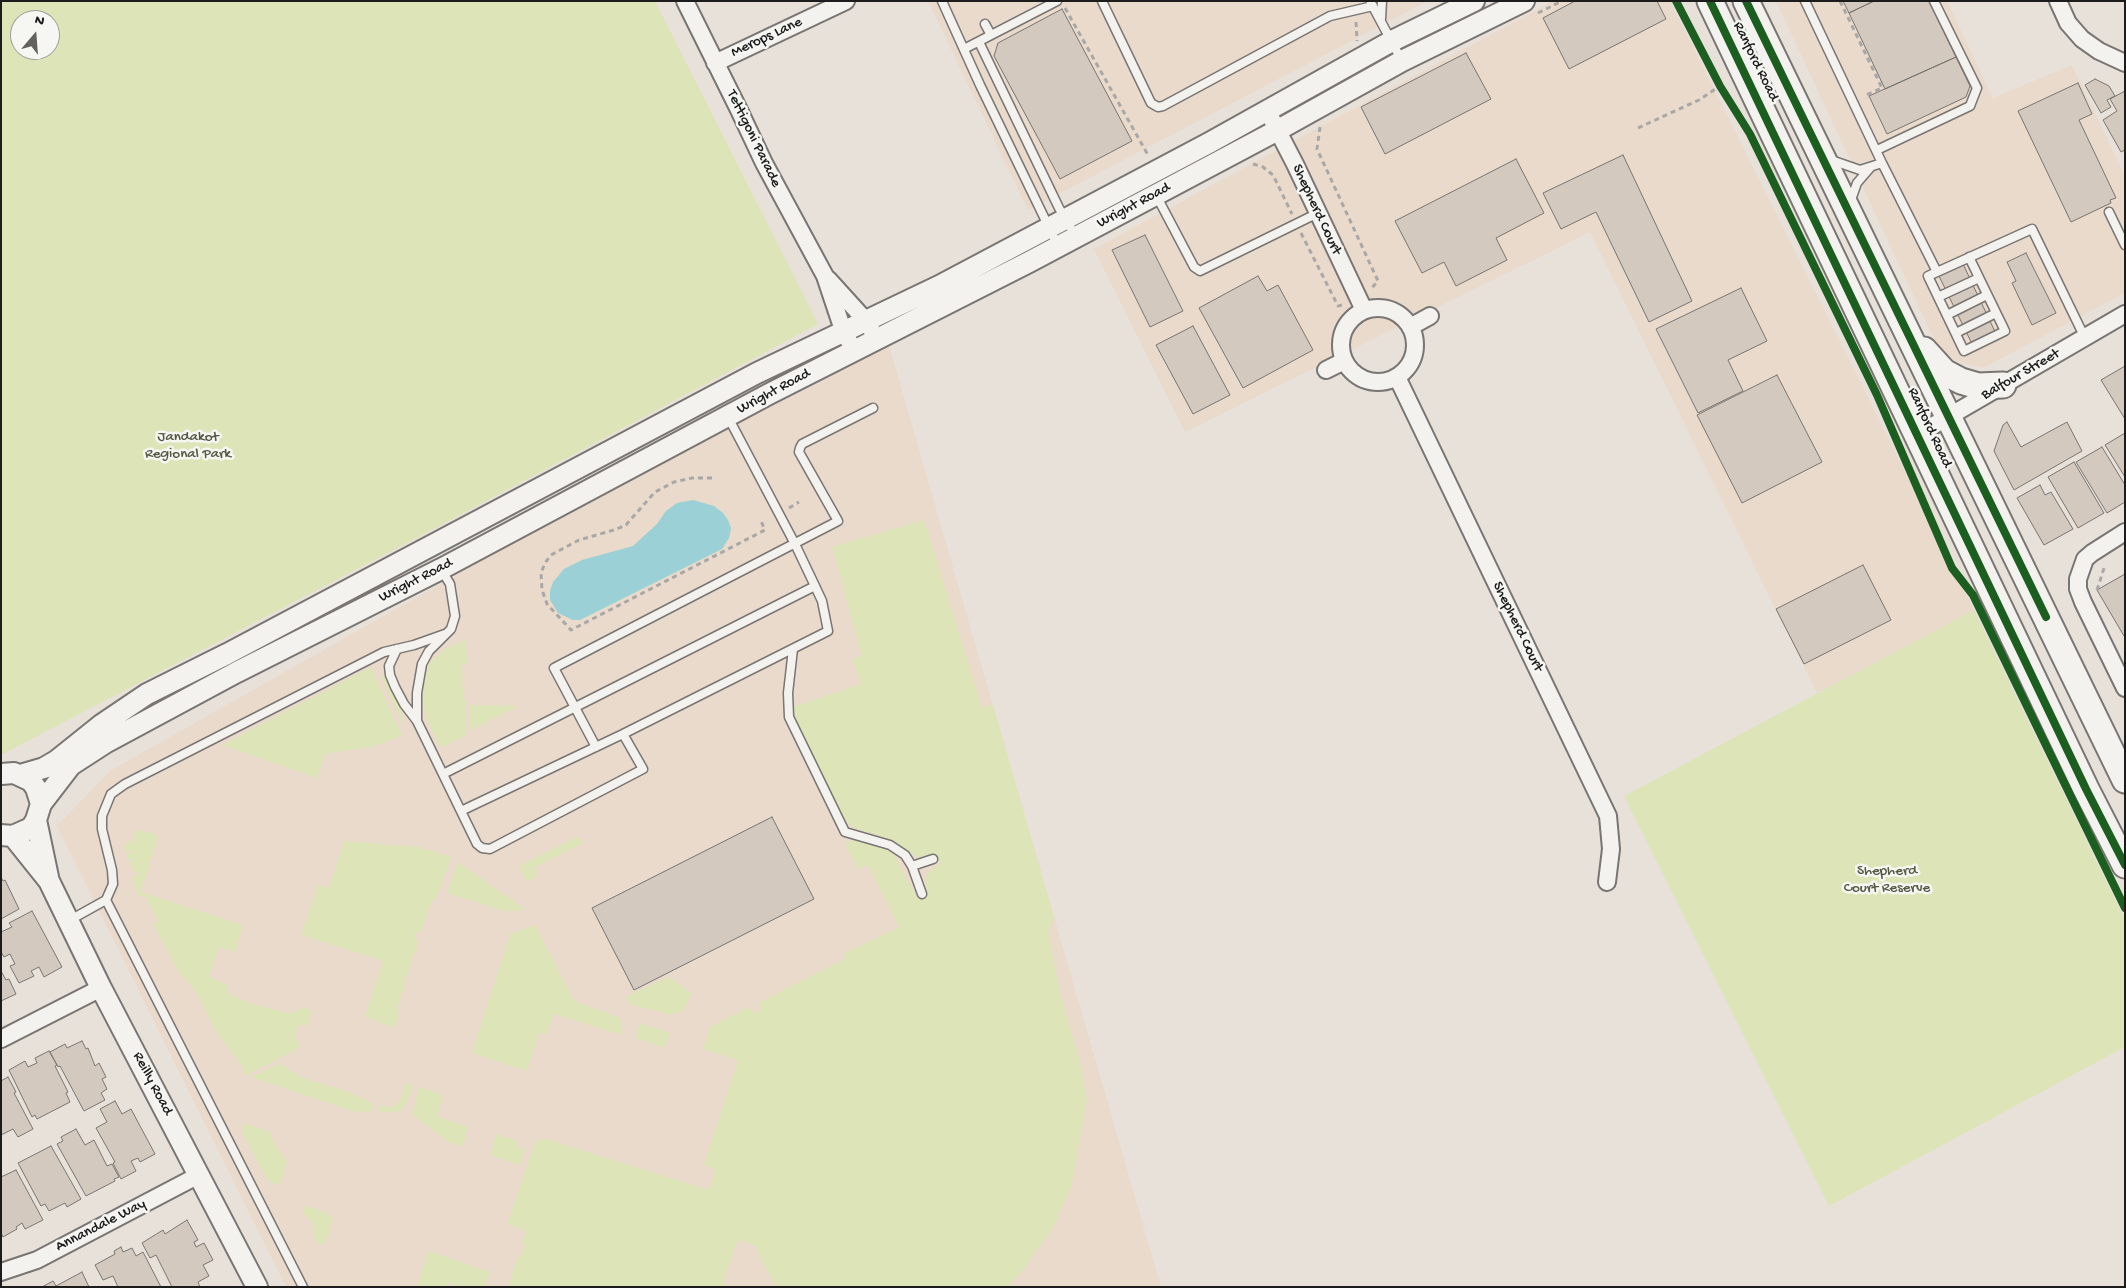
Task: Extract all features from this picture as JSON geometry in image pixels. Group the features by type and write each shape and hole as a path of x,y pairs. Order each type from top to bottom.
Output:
{"main road":[{"name":"Ranford Road","path":"1710,1 2086,789 2125,865"},
{"name":"Ranford Road","path":"1746,1 2125,780"},
{"path":"1910,336 1944,372 1961,381 1978,386 2003,385"}],"street":[{"name":"Tettigoni Parade","path":"685,1 764,164 825,276 844,333 855,351"},
{"name":"Merops Lane","path":"715,62 846,1"},
{"name":"Wright Road","path":"10,774 44,768 56,761 106,721 147,694 715,395 939,286 1057,224 1392,41 1474,1"},
{"path":"2058,1 2068,23 2082,39 2099,51 2125,62"},
{"name":"Wright Road","path":"7,835 30,828 71,765 95,749 237,672 435,572 728,417 1076,237 1278,130 1402,61 1530,8"},
{"name":"Shepherd Court","path":"1267,110 1362,305"},
{"name":"Tettigoni Parade","path":"825,276 867,322 877,340"},
{"path":"1362,305 1388,309 1400,314 1414,334 1415,347 1413,359 1397,377 1385,382 1373,382 1351,372 1344,361 1340,349 1343,331 1362,305"},
{"name":"Balfour Street","path":"1918,434 2125,314"},
{"path":"1410,326 1430,316"},
{"path":"1326,370 1344,361"},
{"name":"Shepherd Court","path":"1397,377 1608,816 1611,849 1607,882"},
{"path":"715,395 728,417"},
{"path":"2125,532 2100,547 2086,559 2078,579 2078,589 2125,688"},
{"path":"421,551 435,572"},
{"name":"Wright Road","path":"10,774 31,781 36,788 39,812"},
{"name":"Reilly Road","path":"39,812 49,881"},
{"name":"Reilly Road","path":"7,835 49,881 101,988 256,1287"},
{"path":"1,1039 101,988"},
{"name":"Annandale Way","path":"1,1272 37,1260 199,1175"}],"lane":[{"path":"942,1 964,49 1057,224 1076,237"},
{"path":"964,49 1057,1"},
{"path":"1102,1 1151,103 1158,107 1330,16 1372,4 1402,61"},
{"path":"1381,20 1382,1"},
{"path":"1805,1 1882,163 1937,272"},
{"path":"1877,150 1970,106 1977,88 1934,1"},
{"path":"985,24 991,35"},
{"path":"979,42 1057,224 1058,246"},
{"path":"1818,148 1830,160 1860,170 1882,163"},
{"path":"1851,216 1852,192 1864,173 1872,167"},
{"path":"1156,194 1194,267 1200,271 1318,213"},
{"path":"2109,212 2125,245"},
{"path":"1969,257 2005,331 1964,351 1928,276 1969,257 2032,229 2085,338"},
{"path":"1938,297 1979,278"},
{"path":"1947,315 1987,295"},
{"path":"1956,334 1996,313"},
{"path":"596,746 554,668 838,521 799,452 802,444 873,408"},
{"path":"461,811 623,734 828,632 822,601 795,544 728,417"},
{"path":"417,722 422,664 429,651 451,628 455,616 450,584 435,572"},
{"path":"443,774 815,586"},
{"path":"68,921 106,900 113,884 112,870 102,829 102,816 111,794 125,784 384,652 414,645 445,634"},
{"path":"397,649 389,666 390,675 404,704 417,722 477,844 482,848 490,849 643,769 623,734"},
{"path":"793,649 788,692 789,717 845,832 890,846 905,855 912,866 922,894"},
{"path":"912,866 933,858"},
{"path":"106,900 303,1287"}],"path":[{"path":"1530,8 1562,1"},
{"path":"1840,1 1882,88 1866,95 1870,104"},
{"path":"1065,7 1152,161"},
{"path":"1355,19 1357,42"},
{"path":"1638,128 1699,100 1720,86"},
{"path":"1246,164 1252,163 1263,167 1273,174 1338,306 1362,305 1378,281 1317,148 1321,126"},
{"path":"712,478 692,478 674,482 655,492 626,524 614,530 579,540 551,555 545,563 542,573 542,590 547,604 571,630 765,530 761,521"},
{"path":"789,508 799,502"},
{"path":"2095,597 2107,561 2100,547"}],"shaded area":[{"path":"928,1 1428,1 1028,210"},
{"path":"1553,1 1670,1 1974,610 1817,693 1590,232 1185,432 1094,249"},
{"path":"1776,1 1947,1 1993,98 2072,65 2125,176 2125,293 1983,368 1957,362 1938,348"},
{"path":"885,332 1161,1287 286,1287 57,826 110,771"}],"green space":[{"name":"Jandakot Regional Park","path":"1,1 655,1 818,324 441,525 1,755"},
{"path":"924,520 982,708 993,705 1054,917 1048,931 1060,994 1078,1055 1087,1099 1072,1184 1053,1228 1018,1276 1007,1287 777,1287 761,1260 757,1247 744,1241 737,1241 722,1287 508,1287 517,1258 521,1256 525,1246 522,1242 526,1231 507,1224 535,1142 543,1138 709,1190 716,1169 704,1165 738,1060 703,1049 710,1027 749,1007 753,1014 761,1009 758,1003 845,959 843,954 899,927 868,865 858,869 845,844 855,839 888,850 893,854 918,899 928,895 925,882 926,876 934,867 941,863 935,854 916,857 893,840 852,827 846,821 797,727 793,707 861,684 852,659 862,656 832,547"},
{"name":"Shepherd Court Reserve","path":"1974,610 2125,920 2125,1047 1829,1206 1624,796"},
{"path":"466,640 467,663 462,666 465,736 440,748 426,718 422,701 428,664 446,648"},
{"path":"371,667 402,736 372,747 325,754 317,778 222,745"},
{"path":"384,673 399,703 405,730 381,677"},
{"path":"469,705 519,706 469,731"},
{"path":"138,829 143,831 143,836 145,831 151,833 150,838 152,833 158,836 141,892 243,925 235,952 219,947 209,977 226,984 228,992 252,1004 288,1013 298,1011 302,1007 312,1011 308,1025 297,1027 295,1033 296,1040 300,1045 299,1048 245,1076 242,1066 216,1032 196,992 178,971 153,924 158,921 145,896 139,897 132,877 140,874 139,872 135,874 132,869 137,865 132,868 129,862 134,859 129,860 126,855 131,853 131,851 126,853 123,847 132,839 137,841 133,837"},
{"path":"579,836 583,843 535,867 538,876 527,882 519,866"},
{"path":"344,841 419,847 451,857 437,897 432,901 420,934 414,929 418,948 413,956 397,1010 399,1016 395,1028 365,1017 383,961 301,935 318,885 329,888"},
{"path":"458,862 526,910 504,911 447,893"},
{"path":"535,925 574,1001 621,1018 622,1035 554,1014 547,1034 539,1033 527,1071 472,1053 510,934"},
{"path":"668,977 692,993 683,1011 671,1015 630,1004 625,997"},
{"path":"640,1023 670,1033 664,1048 636,1038"},
{"path":"280,1063 300,1077 349,1092 374,1104 372,1109 369,1112 352,1111 251,1077"},
{"path":"409,1083 413,1085 406,1104 400,1111 380,1112 378,1110 379,1105 391,1107 397,1104 402,1097 404,1087"},
{"path":"419,1087 443,1095 437,1116 468,1127 462,1147 448,1142 412,1114"},
{"path":"244,1123 270,1132 275,1145 287,1161 280,1185 268,1181 242,1133"},
{"path":"496,1134 518,1141 516,1146 525,1149 520,1165 490,1155"},
{"path":"308,1206 325,1212 332,1217 329,1235 323,1244 318,1244 312,1221 303,1214 304,1208"},
{"path":"428,1251 490,1272 485,1287 459,1287 448,1283 445,1287 417,1287"}],"water":[{"path":"693,500 714,506 728,520 731,528 729,538 722,549 580,620 573,620 558,613 550,600 550,591 553,582 564,569 582,560 633,546 657,524 666,511 677,503"}],"building":[{"path":"1575,1 1657,1 1666,19 1569,69 1543,18"},
{"path":"1843,1 1874,1 1849,13"},
{"path":"1874,1 1929,1 1956,57 1885,89 1849,13"},
{"path":"1062,9 1132,141 1060,179 994,56 998,43"},
{"path":"1466,53 1491,99 1385,154 1361,107"},
{"path":"1956,57 1970,86 1966,97 1887,134 1869,96"},
{"path":"2095,79 2109,86 2115,96 2107,100 2111,107 2101,113 2085,85"},
{"path":"2078,83 2092,114 2079,120 2116,198 2110,200 2111,203 2071,222 2018,111"},
{"path":"2125,91 2125,150 2121,152 2103,120 2117,111 2110,99"},
{"path":"1623,155 1692,301 1649,322 1596,212 1561,229 1543,193"},
{"path":"1516,159 1544,213 1496,238 1507,260 1456,286 1444,262 1422,273 1395,221"},
{"path":"1145,235 1183,311 1150,327 1112,250"},
{"path":"2026,253 2056,313 2032,325 2012,283 2016,281 2007,262"},
{"path":"1963,264 1998,338 1975,350 1939,276"},
{"path":"1258,276 1267,291 1278,285 1313,350 1243,388 1199,308"},
{"path":"1741,288 1767,341 1728,360 1743,391 1698,413 1656,329"},
{"path":"1193,326 1230,395 1193,414 1156,345"},
{"path":"2125,366 2125,419 2101,380"},
{"path":"1777,375 1822,462 1742,503 1697,415"},
{"path":"2007,422 2021,447 2067,422 2082,451 2014,490 1994,451 2003,425"},
{"path":"2125,433 2125,477 2105,445"},
{"path":"2102,447 2125,485 2125,502 2107,513 2076,462"},
{"path":"2074,462 2104,513 2078,528 2048,477"},
{"path":"2040,485 2045,495 2051,492 2073,529 2044,545 2017,498"},
{"path":"1863,565 1891,620 1804,664 1776,609"},
{"path":"2125,574 2125,636 2124,636 2097,590"},
{"path":"772,817 814,899 634,990 592,908"},
{"path":"1,877 3,881 5,880 19,909 1,919"},
{"path":"32,911 62,967 44,977 39,967 31,971 34,976 19,983 10,966 15,964 10,954 4,957 1,952 1,932 12,927 9,923"},
{"path":"1,971 6,980 9,979 16,994 1,1001"},
{"path":"82,1041 86,1049 88,1048 95,1066 99,1063 106,1077 102,1079 107,1089 101,1093 105,1100 84,1111 60,1066 58,1067 50,1052 65,1044 67,1048"},
{"path":"49,1051 57,1065 55,1066 68,1092 66,1093 70,1102 37,1119 35,1115 32,1117 9,1070 25,1061 28,1067 37,1063 35,1058"},
{"path":"8,1077 16,1092 14,1093 33,1129 18,1137 13,1129 1,1135 1,1081"},
{"path":"115,1101 122,1114 131,1109 155,1154 140,1162 138,1158 131,1161 136,1171 121,1179 113,1163 115,1162 96,1128 107,1122 100,1109"},
{"path":"76,1129 85,1145 94,1140 107,1166 112,1164 119,1177 86,1196 57,1144 63,1141 61,1137"},
{"path":"51,1146 81,1199 67,1207 65,1203 49,1211 45,1204 41,1206 18,1163"},
{"path":"16,1170 43,1220 25,1229 22,1223 16,1227 17,1229 3,1237 1,1233 1,1177"},
{"path":"187,1220 198,1240 194,1242 196,1247 204,1243 213,1260 203,1265 209,1276 198,1282 200,1287 172,1287 156,1255 150,1258 142,1243 163,1230 165,1234"},
{"path":"121,1247 123,1252 132,1248 136,1256 143,1252 161,1287 118,1287 113,1276 103,1280 95,1265 115,1254 114,1251"},
{"path":"82,1272 89,1287 42,1287 53,1281 56,1286"}],"cycle path":[{"path":"1676,1 1720,86 1750,134 1877,395 1952,568 1973,595 2125,908"},
{"path":"1710,1 2086,789 2125,865"},
{"path":"1746,1 2046,617"}]}
